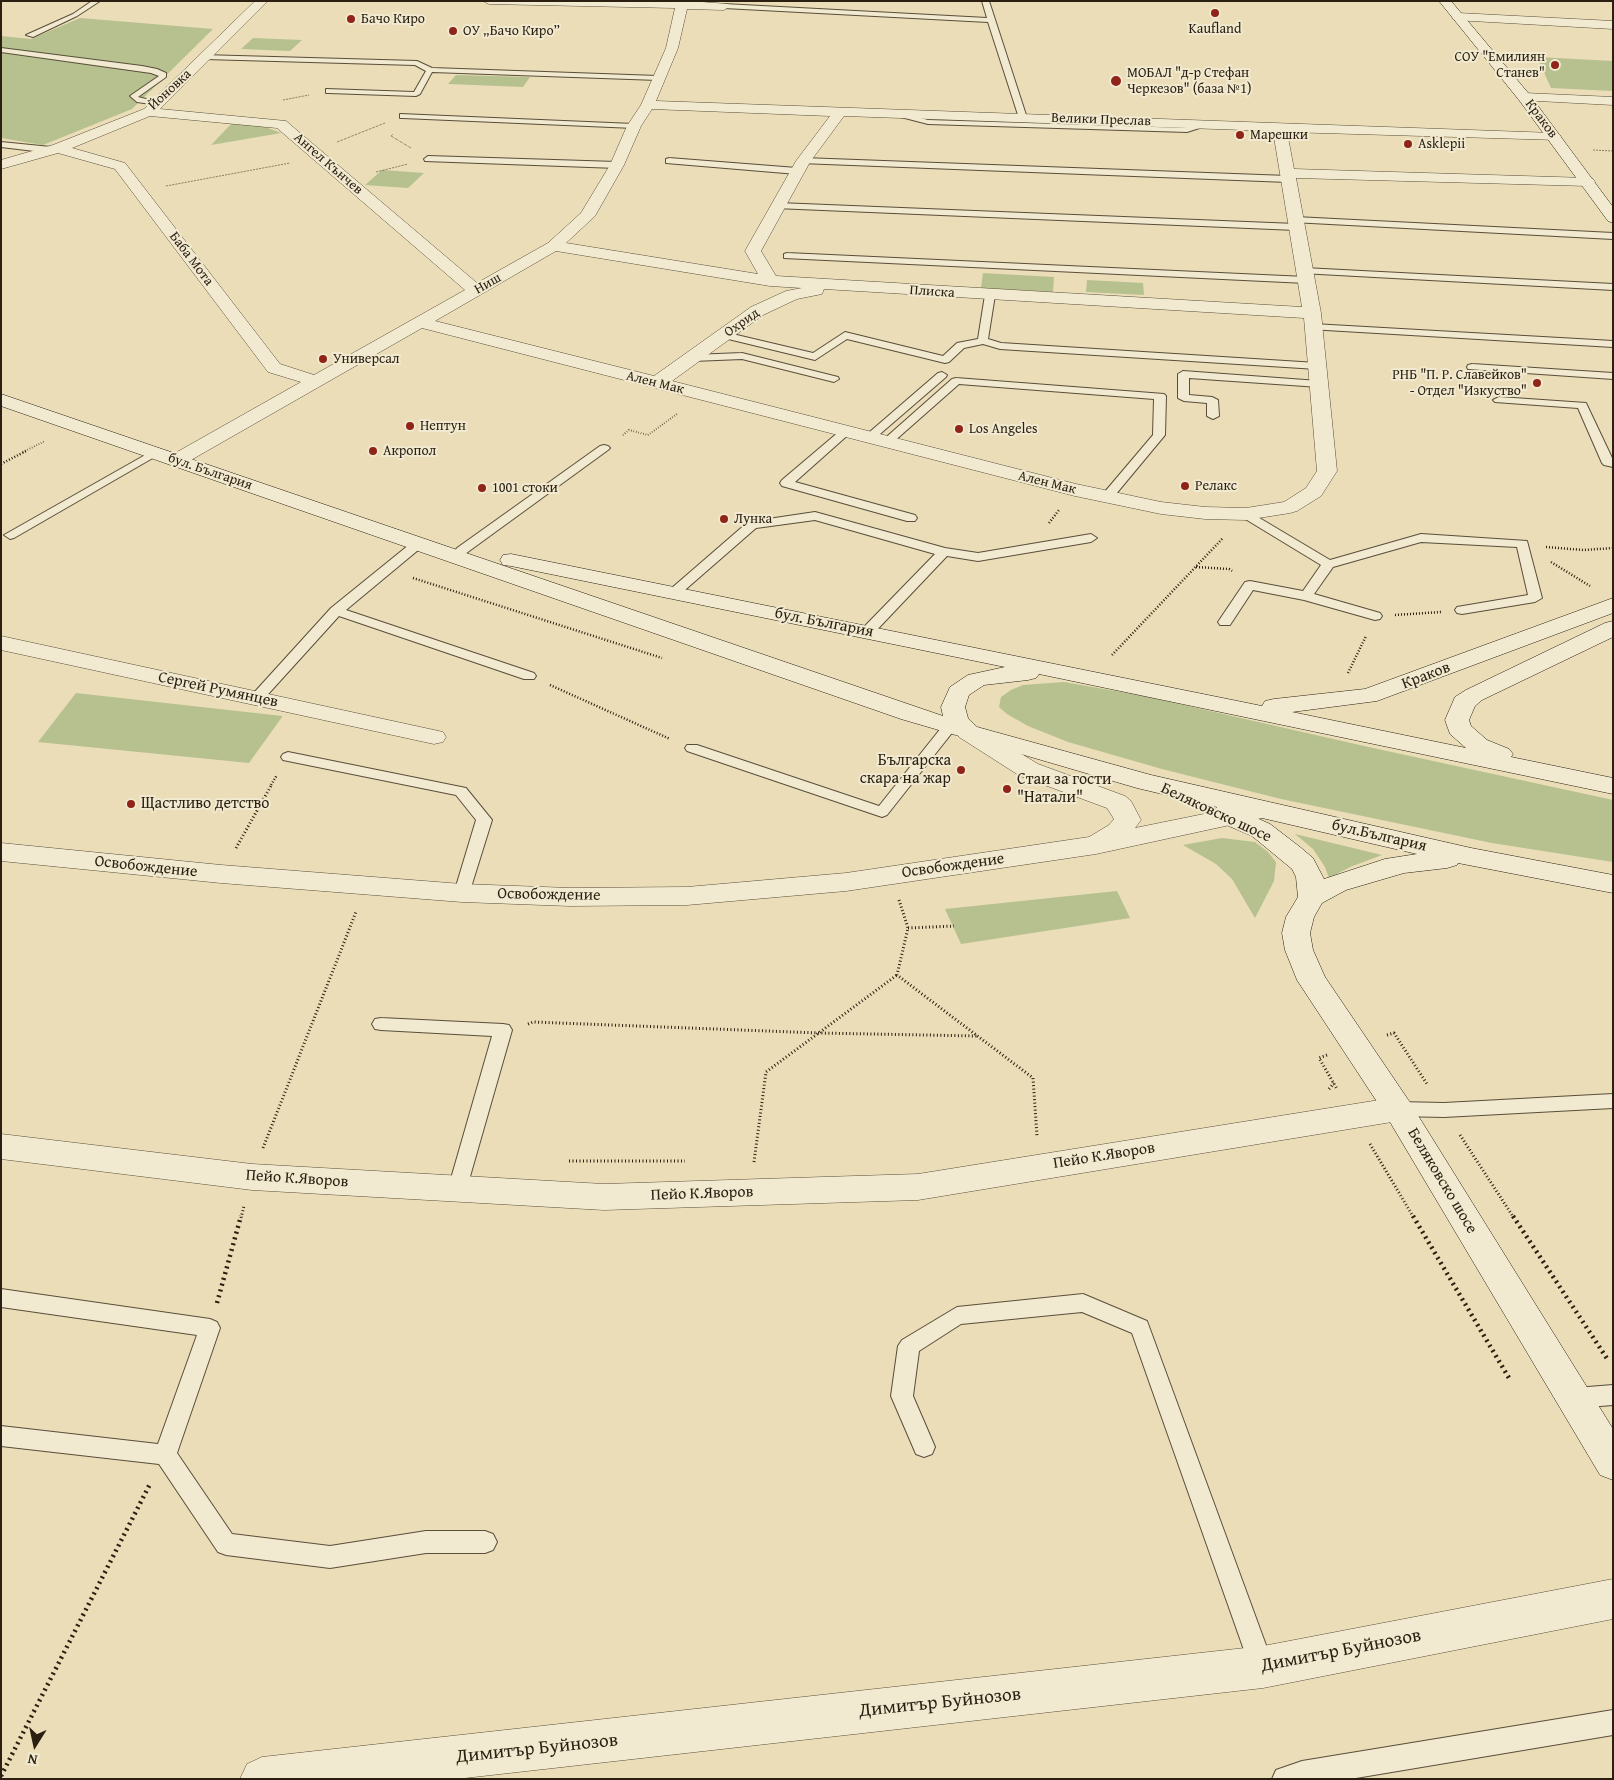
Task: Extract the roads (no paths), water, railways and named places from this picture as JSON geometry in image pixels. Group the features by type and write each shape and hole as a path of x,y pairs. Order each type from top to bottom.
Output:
{"street":[{"name":"Йоновка","path":"1,165 55,149 154,107 262,1"},
{"path":"490,1 724,6"},
{"name":"Краков","path":"1445,1 1524,97 1613,218"},
{"name":"Ниш","path":"177,460 554,246 587,216 617,165 634,126 648,105 672,48 682,4"},
{"path":"1458,17 1613,25"},
{"path":"1478,41 1478,31 1502,25 1574,23"},
{"path":"1524,97 1613,101"},
{"name":"Велики Преслав","path":"648,105 1554,137"},
{"name":"Ангел Кънчев","path":"154,107 281,124 476,291"},
{"path":"770,281 753,251 800,166 841,111"},
{"name":"Ален Мак","path":"420,322 845,432 1107,497 1161,508 1205,513 1246,514 1290,506 1314,492 1326,470 1313,320 1279,126"},
{"name":"Баба Мота","path":"55,149 120,166 274,368 316,381"},
{"path":"1288,176 1588,182"},
{"name":"Плиска","path":"554,246 770,281 990,295 1313,320"},
{"name":"Охрид","path":"658,383 757,311 792,295 836,286"},
{"name":"бул. България","path":"1,400 959,729 1146,782"},
{"name":"бул. България","path":"419,543 1230,706"},
{"name":"Краков","path":"1230,706 1299,705 1369,696 1389,690 1605,597"},
{"path":"1543,772 1478,745 1466,736 1459,729 1457,720 1464,702 1474,695 1613,628"},
{"name":"Сергей Румянцев","path":"1,643 434,737"},
{"path":"959,729 953,707 958,692 976,680 1000,675 1067,672"},
{"path":"1230,706 1613,786"},
{"name":"Освобождение","path":"959,729 1029,770 1116,802 1122,807 1128,820 1118,831 1096,845"},
{"name":"бул.България","path":"1146,782 1470,857 1613,884"},
{"name":"Беляковско шосе","path":"1146,782 1261,830 1291,852 1303,864 1310,877 1312,897 1300,917 1296,932 1298,950 1312,980 1398,1109 1613,1462"},
{"name":"Освобождение","path":"1,852 366,886 462,893 570,897 687,896 846,882 1096,845 1262,810"},
{"path":"1,867 34,856"},
{"path":"1312,897 1336,884 1385,868 1404,864 1470,857"},
{"name":"Пейо К.Яворов","path":"1,1146 252,1177 604,1197 918,1187 1398,1109"},
{"name":"Димитър Буйнозов","path":"262,1779 1262,1667 1613,1599"}],"lane":[{"path":"30,35 75,15 97,1"},
{"path":"984,1 1023,118"},
{"path":"724,6 990,20"},
{"path":"1,50 154,71 161,74 162,78 134,96 137,100 154,107"},
{"path":"205,57 417,63 430,70 658,78"},
{"path":"329,91 416,94 430,70"},
{"path":"900,114 928,122 1188,130 1208,124"},
{"path":"403,116 634,126"},
{"path":"1,144 55,149"},
{"path":"428,158 617,165"},
{"path":"669,161 800,166 1288,176"},
{"path":"778,206 1295,223 1613,236"},
{"path":"787,256 1613,287"},
{"path":"983,341 990,295"},
{"path":"1313,320 1613,344"},
{"path":"724,335 815,357 845,335 945,360 961,345 983,341 1000,346 1318,375"},
{"path":"693,358 742,356 834,379"},
{"path":"1472,367 1613,376"},
{"path":"1213,416 1212,400 1184,398 1183,374 1318,375"},
{"path":"878,440 942,375"},
{"path":"878,440 956,381 1160,396 1159,435 1107,497"},
{"path":"1499,400 1582,405 1608,463 1613,464"},
{"path":"845,432 786,484 911,518"},
{"path":"461,551 604,448"},
{"path":"10,535 154,452"},
{"path":"1246,514 1328,564"},
{"path":"674,593 752,525 815,516 944,552 978,556 1091,538"},
{"path":"1306,596 1328,564 1421,538 1523,544 1535,598 1462,610"},
{"path":"256,699 336,611 419,543"},
{"path":"867,632 944,552"},
{"path":"1224,622 1250,585 1306,596 1375,616"},
{"path":"336,611 529,676"},
{"path":"692,748 882,812 959,729"},
{"path":"288,757 461,791 484,820 462,893"},
{"path":"381,1024 503,1030 458,1188"},
{"path":"1398,1109 1444,1110 1613,1100"},
{"path":"1,1298 210,1328 165,1454"},
{"path":"924,1447 902,1396 909,1346 957,1316 1082,1303 1140,1327 1262,1667"},
{"path":"1575,1398 1613,1395"},
{"path":"1,1436 165,1454 226,1544 330,1557 426,1542 485,1542"},
{"path":"1285,1779 1302,1774 1613,1722"}],"place":[{"name":"Kaufland","path":"1215,13"},
{"name":"Бачо Киро","path":"351,19"},
{"name":"ОУ „Бачо Киро”","path":"453,31"},
{"name":"СОУ \"Емилиян Станев\"","path":"1555,65"},
{"name":"МОБАЛ \"д-р Стефан Черкезов\" (база №1)","path":"1116,81"},
{"name":"Марешки","path":"1240,135"},
{"name":"Asklepii","path":"1408,144"},
{"name":"Универсал","path":"323,359"},
{"name":"РНБ \"П. Р. Славейков\" - Отдел \"Изкуство\"","path":"1537,383"},
{"name":"Нептун","path":"410,426"},
{"name":"Los Angeles","path":"959,429"},
{"name":"Акропол","path":"373,451"},
{"name":"Релакс","path":"1185,486"},
{"name":"1001 стоки","path":"482,488"},
{"name":"Лунка","path":"724,519"},
{"name":"Българска скара на жар","path":"961,770"},
{"name":"Стаи за гости \"Натали\"","path":"1007,789"},
{"name":"Щастливо детство","path":"131,804"}]}
